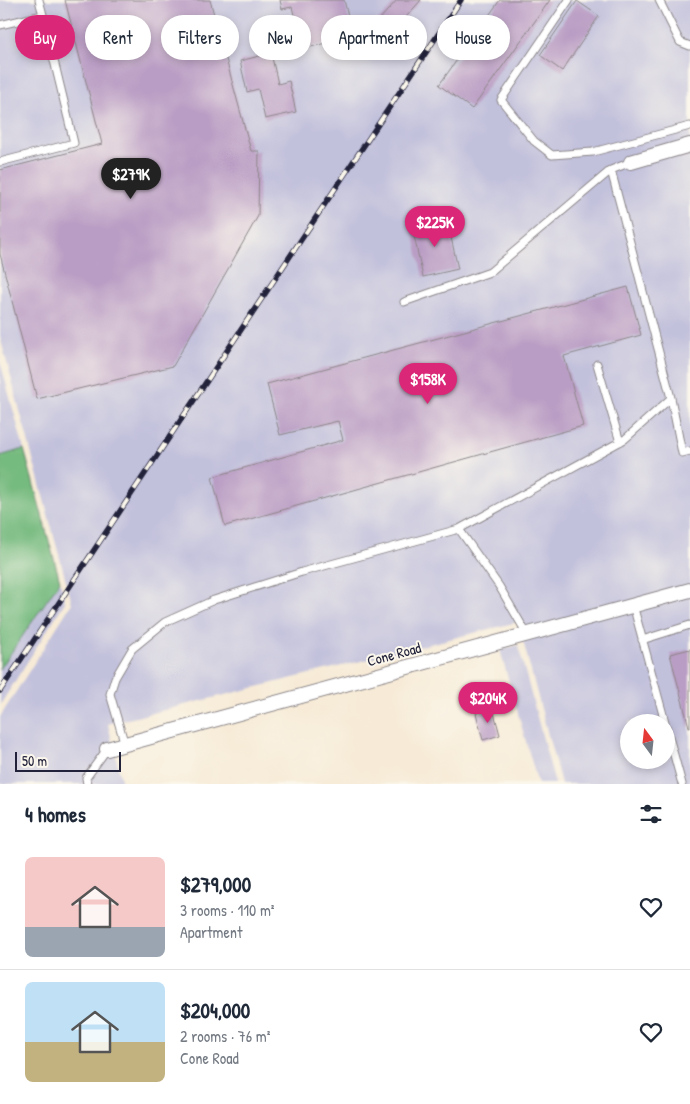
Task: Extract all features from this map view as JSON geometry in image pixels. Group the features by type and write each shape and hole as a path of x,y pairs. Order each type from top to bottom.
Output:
{"street":[{"path":"631,162 690,145"},
{"name":"Cone Road","path":"107,749 690,590"}],"lane":[{"path":"39,0 43,15"},
{"path":"569,0 501,100 534,141 552,155 594,152 690,126"},
{"path":"659,0 680,42 690,46"},
{"path":"0,25 15,22"},
{"path":"0,162 74,143 54,60"},
{"path":"404,302 490,272 611,170 631,162"},
{"path":"611,170 671,398 682,453 690,451"},
{"path":"598,364 620,442"},
{"path":"124,745 110,694 115,678 132,649 165,622 214,600 293,575 458,529 625,439 671,398"},
{"path":"458,529 500,586 527,634"},
{"path":"633,605 663,714"},
{"path":"642,640 690,625"},
{"path":"87,784 86,778 107,749"},
{"path":"675,758 682,784"}],"shaded area":[{"path":"0,0 690,0 690,784 561,784 518,622 108,724 122,784 0,784 0,717 72,603 0,337"},
{"path":"0,361 24,449 0,456"},
{"path":"60,581 65,602 0,705 0,669"},
{"path":"518,645 555,784 538,784 500,650"}],"green space":[{"path":"24,449 60,581 0,669 0,456"}],"building":[{"path":"65,0 210,0 214,15 161,15 161,60 226,60 251,151 259,151 258,216 173,366 37,399 0,254 0,170 102,144 75,39 75,15 69,15"},
{"path":"280,0 344,0 348,15 321,15 321,44 311,47 311,15 294,15 292,7 282,9"},
{"path":"397,0 421,0 408,15 383,15"},
{"path":"500,0 550,0 510,56 510,15 489,15"},
{"path":"577,1 599,16 562,71 540,55"},
{"path":"249,59 273,60 278,84 289,81 296,112 265,119 258,89 247,92 240,61"},
{"path":"457,60 507,60 472,109 439,85"},
{"path":"447,219 458,269 423,277 412,227"},
{"path":"628,287 641,335 564,356 583,426 225,526 212,477 343,440 338,421 280,435 267,384"},
{"path":"690,649 690,727 689,727 670,654"},
{"path":"493,709 500,735 483,740 476,713"}],"railway":[{"path":"0,691 461,0"}]}
